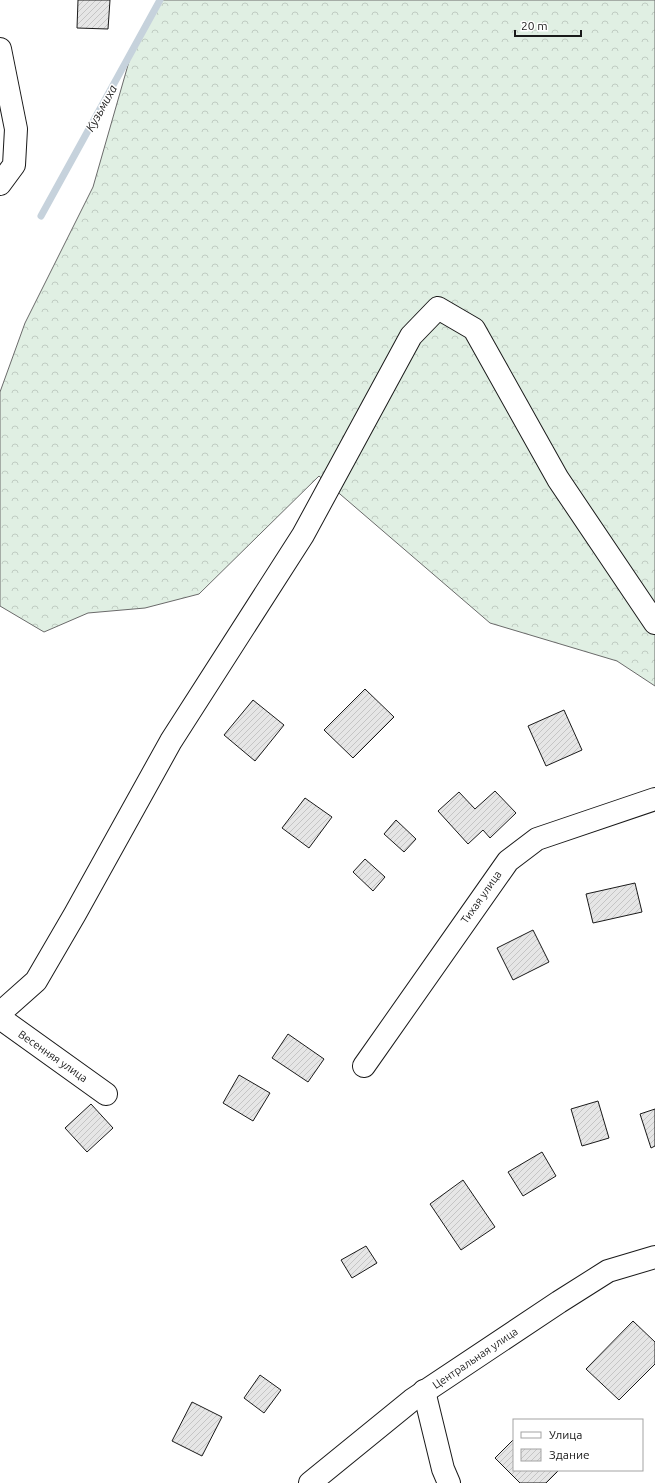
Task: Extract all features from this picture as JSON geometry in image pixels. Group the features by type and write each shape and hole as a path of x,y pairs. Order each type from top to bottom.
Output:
{"street":[{"path":"0,49 16,129 14,165 0,184"},
{"path":"0,1013 36,981 171,741 303,535 411,336 438,308 474,328 558,479 655,623"},
{"name":"Тихая улица","path":"364,1066 508,861 537,839 655,799"},
{"name":"Весенняя улица","path":"0,1018 106,1094"},
{"name":"Центральная улица","path":"310,1483 424,1391 559,1302 608,1271 655,1257"},
{"path":"424,1391 443,1469 449,1483"}],"green space":[{"path":"160,0 655,0 655,686 617,661 490,623 319,476 199,594 145,608 88,613 44,632 0,606 0,392 25,323 93,187 132,51"}],"building":[{"path":"78,0 110,0 108,29 77,28"},
{"path":"365,689 394,717 353,758 324,730"},
{"path":"253,700 284,725 255,761 224,735"},
{"path":"564,710 582,750 546,766 528,726"},
{"path":"495,791 516,813 490,838 483,830 468,844 438,811 459,792 475,809"},
{"path":"305,798 332,817 309,848 282,828"},
{"path":"396,820 416,839 404,852 384,834"},
{"path":"365,859 385,877 373,891 353,872"},
{"path":"635,883 642,912 593,923 586,894"},
{"path":"533,930 549,962 513,980 497,948"},
{"path":"288,1034 324,1059 308,1082 272,1058"},
{"path":"239,1075 270,1093 253,1121 223,1103"},
{"path":"598,1101 609,1138 582,1146 571,1109"},
{"path":"91,1104 113,1128 87,1152 65,1128"},
{"path":"655,1109 655,1146 651,1148 640,1114"},
{"path":"542,1152 556,1176 523,1196 508,1172"},
{"path":"463,1180 495,1227 461,1250 430,1204"},
{"path":"366,1246 377,1263 352,1278 341,1260"},
{"path":"633,1321 655,1342 655,1364 619,1400 586,1369"},
{"path":"260,1375 281,1390 264,1413 244,1398"},
{"path":"192,1402 222,1417 202,1456 172,1441"},
{"path":"513,1440 513,1471 558,1471 546,1483 520,1483 495,1458"}],"waterway":[{"name":"Кузьмиха","path":"41,216 160,0"}]}
